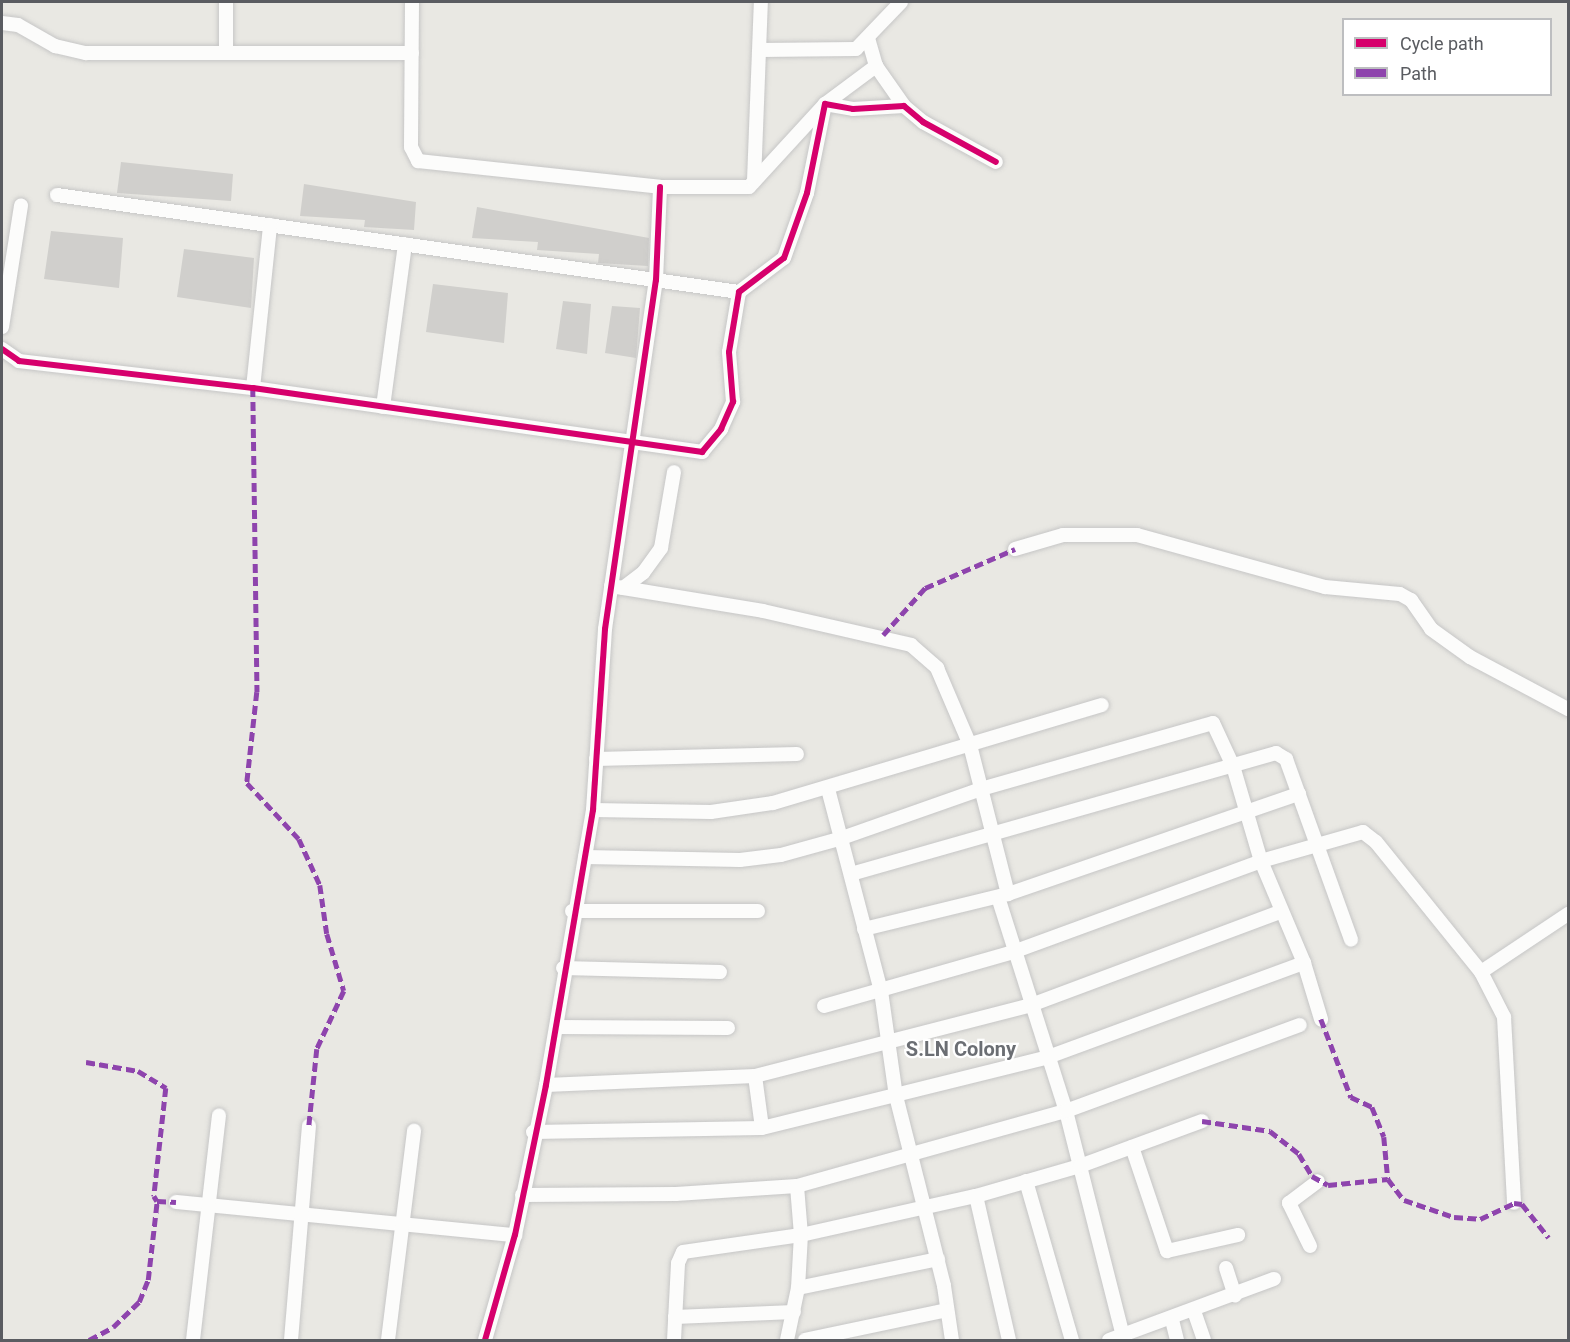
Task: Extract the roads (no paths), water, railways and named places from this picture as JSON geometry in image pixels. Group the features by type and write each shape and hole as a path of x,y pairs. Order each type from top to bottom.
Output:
{"street":[{"path":"226,2 226,53"},
{"path":"412,2 411,147 418,161 660,187 739,191 754,181 825,104 876,66"},
{"path":"754,181 761,2"},
{"path":"760,50 856,49 901,2"},
{"path":"2,23 18,25 55,46 86,53 412,53"},
{"path":"868,38 876,66 904,106 923,122 996,162"},
{"path":"825,104 853,109 904,106"},
{"path":"2,349 19,361 252,388 702,452 721,429 733,402 729,352 739,292 784,258 807,193 825,104"},
{"path":"485,1341 515,1235 533,1132 546,1085 557,1027 572,911 585,857 617,587 629,442 656,280 660,187"},
{"path":"57,195 739,292"},
{"path":"2,327 21,205"},
{"path":"252,388 270,225"},
{"path":"383,407 405,244"},
{"path":"617,587 643,573 661,548 674,472"},
{"path":"1015,549 1063,535 1137,535 1325,587 1400,594 1411,600 1431,629 1470,657 1569,709"},
{"path":"617,587 763,611 911,645 937,668 970,745 993,836 1013,952 1066,1111 1124,1339"},
{"path":"592,810 711,812 828,789 1102,705"},
{"path":"585,857 760,859 839,840 981,789 1208,723 1215,725 1233,766 1261,861 1280,912 1304,963 1322,1019"},
{"path":"851,874 993,836 1280,753 1299,794 1351,940"},
{"path":"596,759 797,754"},
{"path":"828,789 839,840 851,874 881,991 896,1096 938,1259 952,1341"},
{"path":"864,929 1003,895 1247,815 1299,794"},
{"path":"824,1006 1013,952 1317,842 1352,832 1369,835 1481,972 1504,1017 1514,1203"},
{"path":"572,911 758,911"},
{"path":"546,1085 755,1076 887,1040 1031,1005 1280,912"},
{"path":"1481,972 1569,914"},
{"path":"533,1132 762,1128 1048,1057 1304,963"},
{"path":"563,968 720,972"},
{"path":"522,1195 676,1194 797,1186 1066,1111 1300,1025"},
{"path":"557,1027 728,1028"},
{"path":"755,1076 762,1128"},
{"path":"194,1341 219,1116"},
{"path":"674,1341 678,1263 683,1252 801,1235 976,1196 1080,1166 1202,1121"},
{"path":"291,1341 304,1215 309,1126"},
{"path":"388,1341 414,1131"},
{"path":"1132,1147 1167,1251 1238,1235"},
{"path":"1026,1181 1072,1341"},
{"path":"1310,1246 1289,1203 1318,1181"},
{"path":"788,1341 798,1288 801,1235 797,1186"},
{"path":"976,1196 1009,1341"},
{"path":"176,1202 515,1235"},
{"path":"798,1288 938,1259"},
{"path":"1226,1268 1235,1296"},
{"path":"1109,1341 1124,1339 1274,1279"},
{"path":"805,1341 947,1310"},
{"path":"1194,1311 1204,1341"},
{"path":"675,1317 795,1312"},
{"path":"1172,1320 1177,1341"}],"district":[{"name":"S.LN Colony","path":"961,1049"}]}
